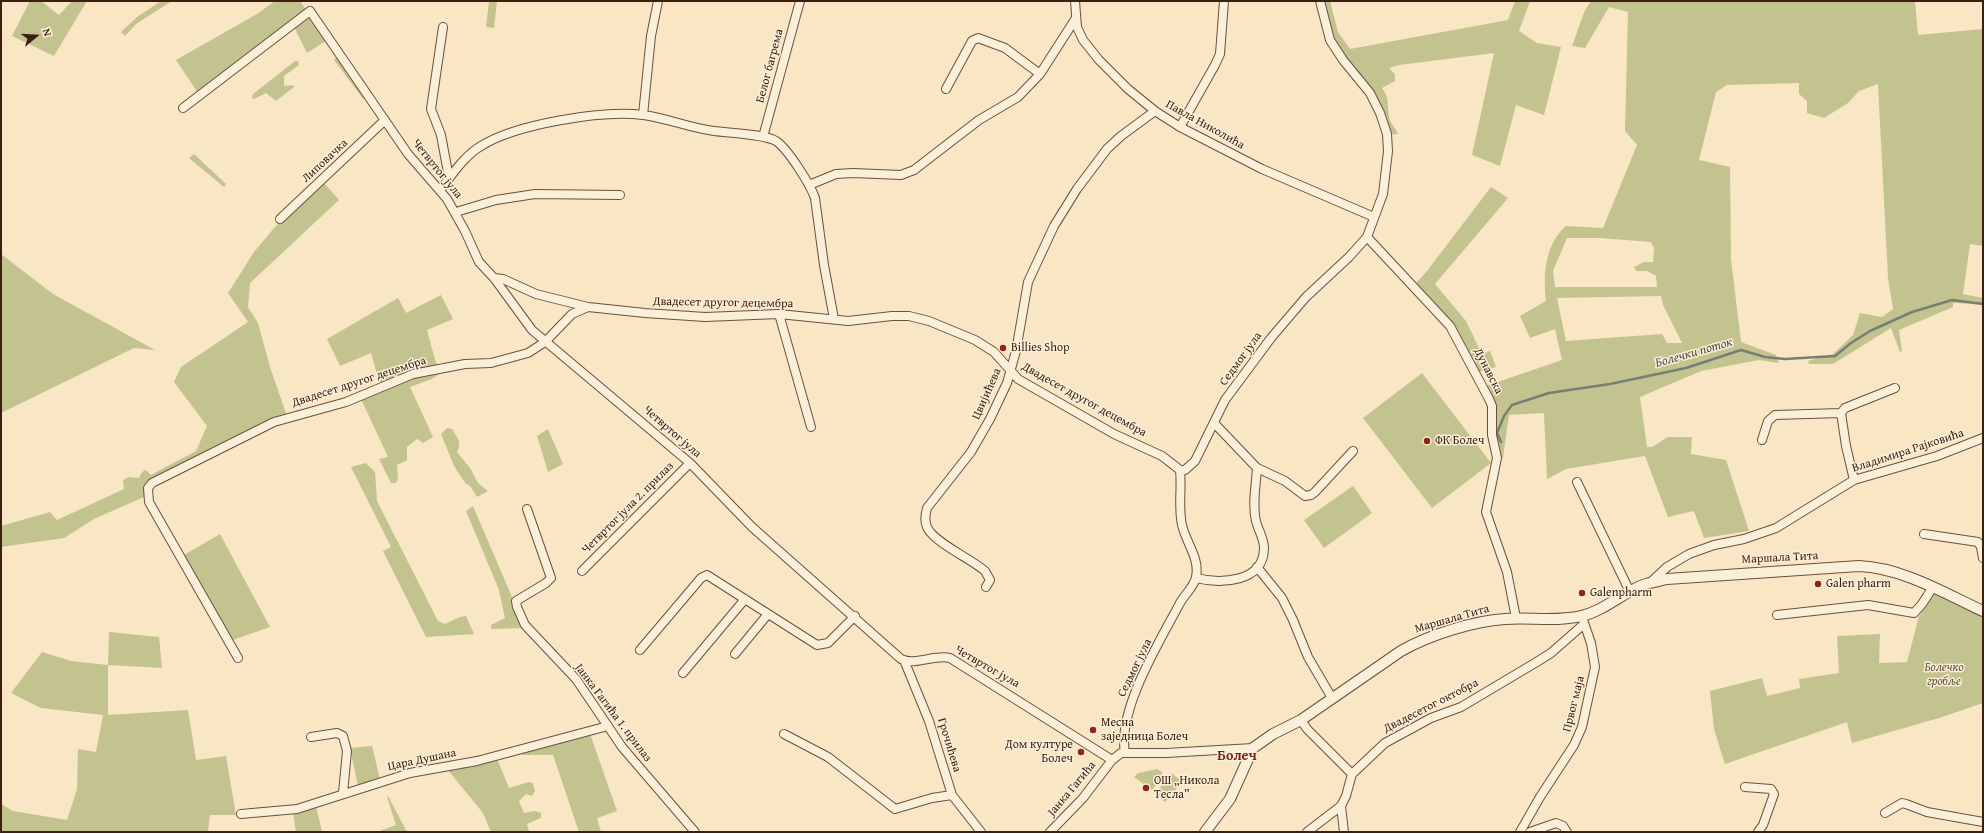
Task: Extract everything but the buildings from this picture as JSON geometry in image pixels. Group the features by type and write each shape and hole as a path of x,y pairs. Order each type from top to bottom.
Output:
{"street":[{"path":"643,115 651,36 658,1"},
{"name":"Белог багрема","path":"763,137 800,1"},
{"name":"Павла Николића","path":"1075,1 1079,32 1093,54 1128,89 1155,111 1180,127 1262,169 1374,217"},
{"path":"1180,127 1216,65 1220,54 1224,1"},
{"name":"Седмог јула","path":"1180,470 1185,470 1195,461 1215,424 1225,400 1271,338 1306,296 1349,257 1367,237 1383,194 1388,151 1386,134 1380,113 1370,93 1343,60 1330,40 1320,1"},
{"name":"Четвртог јула","path":"183,108 310,11 408,154 440,190 456,212 479,262 494,278 521,317 545,342 690,463 752,527 904,660 945,656 950,658 1112,760"},
{"path":"809,185 840,173 901,175 910,172 978,120 1018,97 1040,74 1076,18"},
{"path":"443,27 431,109 441,135 449,178"},
{"path":"946,90 972,41 978,38 1005,48 1040,74"},
{"name":"Цвијићева","path":"986,587 990,580 985,571 932,534 926,524 924,516 927,508 939,490 971,452 990,419 1010,373 1028,282 1054,226 1077,189 1107,149 1155,111"},
{"path":"440,190 449,178 480,146 507,134 590,115 643,115 711,131 763,137 777,142 809,185 815,198 824,265 834,319"},
{"name":"Липовачка","path":"280,219 385,120"},
{"path":"456,212 496,200 535,194 620,196"},
{"name":"Дунавска","path":"1367,237 1450,326 1489,399 1492,411 1492,434 1497,458 1486,512 1507,572 1516,618"},
{"path":"494,278 503,279 536,294 588,307"},
{"name":"Двадесет другог децембра","path":"238,658 149,502 148,488 152,483 274,422 346,402 413,374 465,364 491,363 515,358 536,349 545,342 572,314 588,307 705,317 779,314 848,321 892,316 909,316 929,321 975,340 994,352 1010,373 1018,379 1114,434 1162,456 1180,470"},
{"path":"779,314 811,427"},
{"path":"1854,480 1846,446 1841,413 1845,408 1895,388"},
{"path":"1762,440 1768,421 1775,415 1841,413"},
{"path":"1215,424 1257,468 1279,477 1305,496 1316,492 1353,451"},
{"name":"Владимира Рајковића","path":"1651,582 1667,567 1689,554 1714,544 1744,539 1776,528 1854,480 1937,456 1983,438"},
{"name":"Четвртог јула 2. прилаз","path":"582,571 690,463"},
{"path":"1180,470 1182,525 1195,558 1197,567 1196,578 1226,582 1238,580 1257,567 1263,557 1264,549 1256,521 1257,468"},
{"path":"1577,482 1630,592"},
{"name":"Јанка Гагића 1. прилаз","path":"527,509 551,578 546,583 518,599 516,603 517,607 525,625 576,680 636,765 695,832"},
{"path":"1924,534 1978,542 1981,547 1983,558"},
{"name":"Маршала Тита","path":"1253,748 1261,741 1301,720 1416,643 1482,622 1516,618 1583,620 1597,610 1651,582 1704,575 1796,572 1859,566 1887,569 1933,587 1983,611"},
{"path":"1257,567 1282,598 1308,657 1332,698"},
{"path":"640,650 703,576 707,575 817,645 828,643 855,616"},
{"name":"Седмог јула","path":"1126,753 1124,743 1130,705 1181,601 1196,578"},
{"path":"1777,615 1868,605 1914,613 1933,587"},
{"path":"683,674 745,599"},
{"path":"735,654 768,614"},
{"name":"Двадесетог октобра","path":"1352,774 1385,743 1431,718 1460,707 1551,653 1583,620"},
{"name":"Првог маја","path":"1520,832 1540,797 1574,745 1582,727 1595,667 1591,643 1583,620"},
{"name":"Грочићева","path":"904,660 929,721 952,796 981,832"},
{"path":"1301,720 1307,729 1352,774 1346,796 1341,806 1307,832"},
{"name":"Цара Душана","path":"242,814 297,809 343,793 410,773 477,761 608,726"},
{"path":"311,737 337,733 343,736 347,751 343,793"},
{"path":"784,734 828,757 895,809 932,798 952,796"},
{"path":"1112,760 1121,753 1166,753 1253,748 1230,798 1205,832"},
{"name":"Јанка Гагића","path":"1050,832 1083,798 1112,760"},
{"path":"1745,787 1771,789 1774,794 1763,825 1758,832"},
{"path":"1885,813 1902,803 1927,812 1983,822"},
{"path":"1341,806 1344,832"},
{"path":"1530,832 1556,823 1562,826 1567,832"}],"green space":[{"path":"30,1 41,1 59,15 72,1 87,1 54,56 12,36"},
{"path":"161,1 172,1 136,24 125,36 121,32 137,17"},
{"path":"275,1 300,1 306,10 198,93 176,60 257,14"},
{"path":"489,1 497,1 494,28 486,27"},
{"path":"1323,1 1330,1 1338,32 1350,49 1508,20 1515,1 1530,1 1519,31 1537,43 1561,47 1544,115 1516,105 1500,166 1472,155 1494,53 1399,65 1389,68 1395,74 1395,81 1382,88 1387,99 1390,119 1398,134 1390,135 1333,37"},
{"path":"1591,1 1915,1 1918,35 1983,29 1983,246 1970,244 1963,294 1983,298 1983,304 1953,303 1953,307 1899,330 1902,351 1900,352 1891,328 1833,364 1809,364 1808,361 1833,354 1853,335 1860,313 1882,317 1893,309 1888,278 1878,84 1859,91 1848,103 1824,118 1807,113 1807,101 1799,94 1799,83 1727,85 1716,92 1699,160 1730,167 1731,259 1741,342 1776,355 1779,363 1759,360 1701,371 1640,397 1647,447 1652,447 1668,437 1692,437 1691,454 1726,460 1749,531 1704,538 1694,511 1668,517 1645,456 1566,469 1547,479 1544,413 1509,415 1503,458 1499,457 1486,386 1562,360 1555,329 1530,338 1520,316 1546,301 1545,270 1550,251 1559,233 1566,226 1603,228 1637,145 1625,131 1628,12 1609,7 1585,48 1572,46 1585,10","holes":["1567,238 1600,238 1651,242 1654,248 1653,262 1644,262 1634,267 1636,271 1647,271 1656,276 1657,287 1555,287 1553,271","1661,296 1663,305 1682,343 1667,343 1662,334 1566,341 1557,298"]},
{"path":"310,15 327,40 307,53 294,27"},
{"path":"337,56 367,96 363,99 334,60"},
{"path":"295,61 298,61 299,65 284,76 284,86 293,85 294,87 276,101 266,93 254,99 252,98 253,94"},
{"path":"194,154 226,184 224,187 189,158"},
{"path":"324,183 339,200 250,283 248,307 258,323 270,367 289,422 275,425 145,487 144,497 94,519 64,538 1,547 1,526 50,512 57,520 124,489 123,480 129,477 139,478 142,472 146,470 151,475 196,451 207,426 174,382 181,367 248,322 228,293 254,252 275,227"},
{"path":"1491,187 1508,198 1435,284 1466,321 1479,348 1485,353 1490,351 1496,367 1479,372 1453,323 1416,283 1427,271"},
{"path":"1,254 53,294 155,350 134,348 1,413"},
{"path":"441,295 453,319 427,330 435,360 441,373 432,379 410,387 433,437 423,443 417,439 407,447 407,460 397,465 398,479 396,483 391,483 379,459 388,457 361,399 382,391 371,353 340,366 327,339 398,298 406,313"},
{"name":"ФК Болеч","path":"1422,373 1491,463 1432,508 1363,418"},
{"path":"447,428 452,429 458,438 459,446 457,452 470,468 478,483 488,491 477,497 470,486 465,483 454,466 441,434"},
{"path":"548,429 563,464 548,472 537,436"},
{"path":"366,463 375,472 377,501 438,621 445,624 460,617 466,616 474,634 426,637 383,551 391,547 351,467"},
{"path":"1353,486 1372,513 1324,548 1304,520"},
{"path":"473,506 524,628 491,629 491,625 505,618 499,590 466,511"},
{"path":"220,534 270,627 233,640 184,555"},
{"name":"Болечко гробље","path":"1936,589 1983,611 1983,703 1939,718 1852,743 1847,722 1725,764 1714,729 1710,691 1762,678 1767,696 1800,688 1799,679 1839,673 1837,636 1880,634 1879,663 1907,662 1919,616"},
{"path":"109,632 159,637 162,668 108,665"},
{"path":"42,652 71,661 108,665 108,715 188,710 196,760 226,756 236,815 210,815 208,832 1,832 1,804 13,811 67,820 77,789 78,749 96,752 103,715 41,708 11,693"},
{"path":"589,731 617,811 597,818 601,832 579,832 553,755 522,755 520,748"},
{"path":"372,746 380,779 358,786 350,748"},
{"path":"495,754 509,788 529,782 533,783 535,791 532,796 526,794 519,801 524,813 535,811 541,813 541,818 527,824 529,831 491,832 483,813 443,764"},
{"path":"1157,769 1162,772 1162,777 1152,790 1134,777 1138,773"},
{"path":"1172,773 1182,782 1165,802 1155,794"},
{"path":"388,796 407,832 377,832 396,825 387,797"},
{"path":"316,806 322,832 296,832 293,813"}],"waterway":[{"name":"Болечки поток","path":"1501,442 1497,433 1504,416 1512,405 1549,393 1610,384 1686,368 1741,350 1765,357 1785,359 1835,356 1851,343 1870,331 1912,312 1952,300 1983,304"}],"place":[{"name":"Billies Shop","path":"1003,348"},
{"name":"ФК Болеч","path":"1427,441"},
{"name":"Galen pharm","path":"1818,584"},
{"name":"Galenpharm","path":"1582,593"},
{"name":"Месна заједница Болеч","path":"1093,730"},
{"name":"Дом културе Болеч","path":"1081,752"},
{"name":"ОШ „Никола Тесла”","path":"1146,788"}],"district":[{"name":"Болеч","path":"1237,756"}]}
